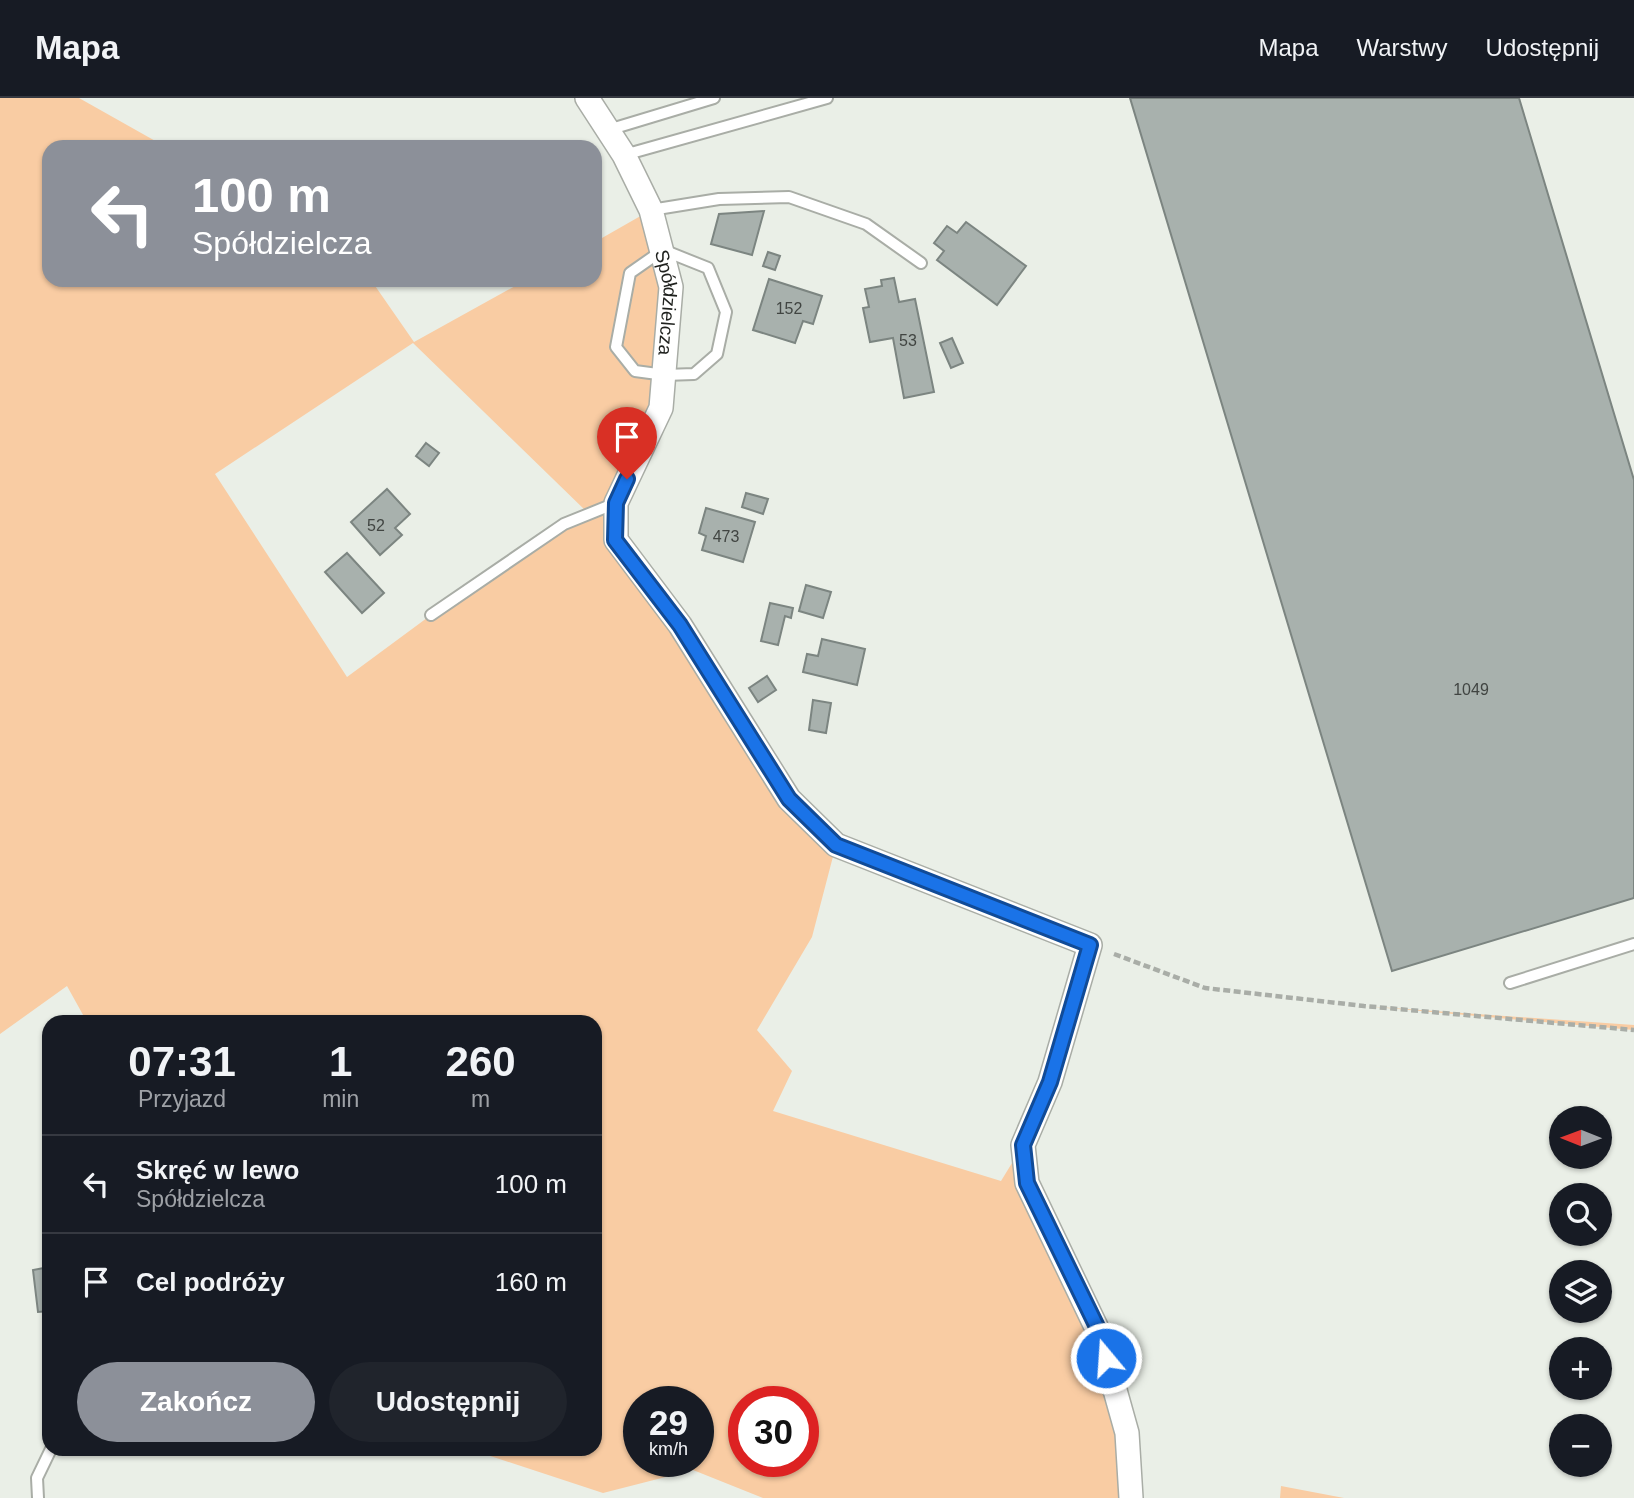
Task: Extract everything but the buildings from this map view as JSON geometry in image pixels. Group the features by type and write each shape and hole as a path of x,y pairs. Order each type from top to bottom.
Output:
{"street":[{"name":"Spółdzielcza","path":"587,98 624,155 651,210 671,287 661,408 616,503 615,540 680,625 789,799 836,845 1090,945"},
{"path":"1090,945 1050,1082 1023,1145 1027,1183 1100,1333 1126,1433 1131,1498"}],"lane":[{"path":"608,130 714,98"},
{"path":"624,155 827,98"},
{"path":"651,210 719,199 789,197 866,224 921,262"},
{"path":"663,250 708,268 726,312 717,354 694,374 665,375 635,371 616,347 630,273 663,250"},
{"path":"431,615 564,524 616,503"},
{"path":"1510,983 1634,944"},
{"path":"38,1498 37,1478 48,1456"}],"path":[{"path":"1090,945 1205,988 1364,1006 1634,1030"}],"shaded area":[{"path":"0,98 79,98 154,140 42,140 42,287 376,287 414,342 513,287 602,287 602,238 651,210 663,250 665,375 616,540 740,719 836,845 812,937 757,1030 792,1071 773,1111 1001,1181 1023,1145 1099,1333 1131,1498 763,1498 710,1477 714,1477 714,1386 623,1386 623,1477 666,1477 603,1493 490,1456 602,1456 602,1015 83,1015 67,986 0,1034","holes":["413,343 588,513 431,615 347,677 215,474"]},
{"path":"1364,1006 1634,1025 1634,1030"},
{"path":"1281,1486 1344,1498 1280,1498"}],"route":[{"path":"627,479 616,503 615,540 680,625 789,799 836,845 1090,945 1050,1082 1023,1145 1027,1183 1100,1333 1106,1358"}]}
